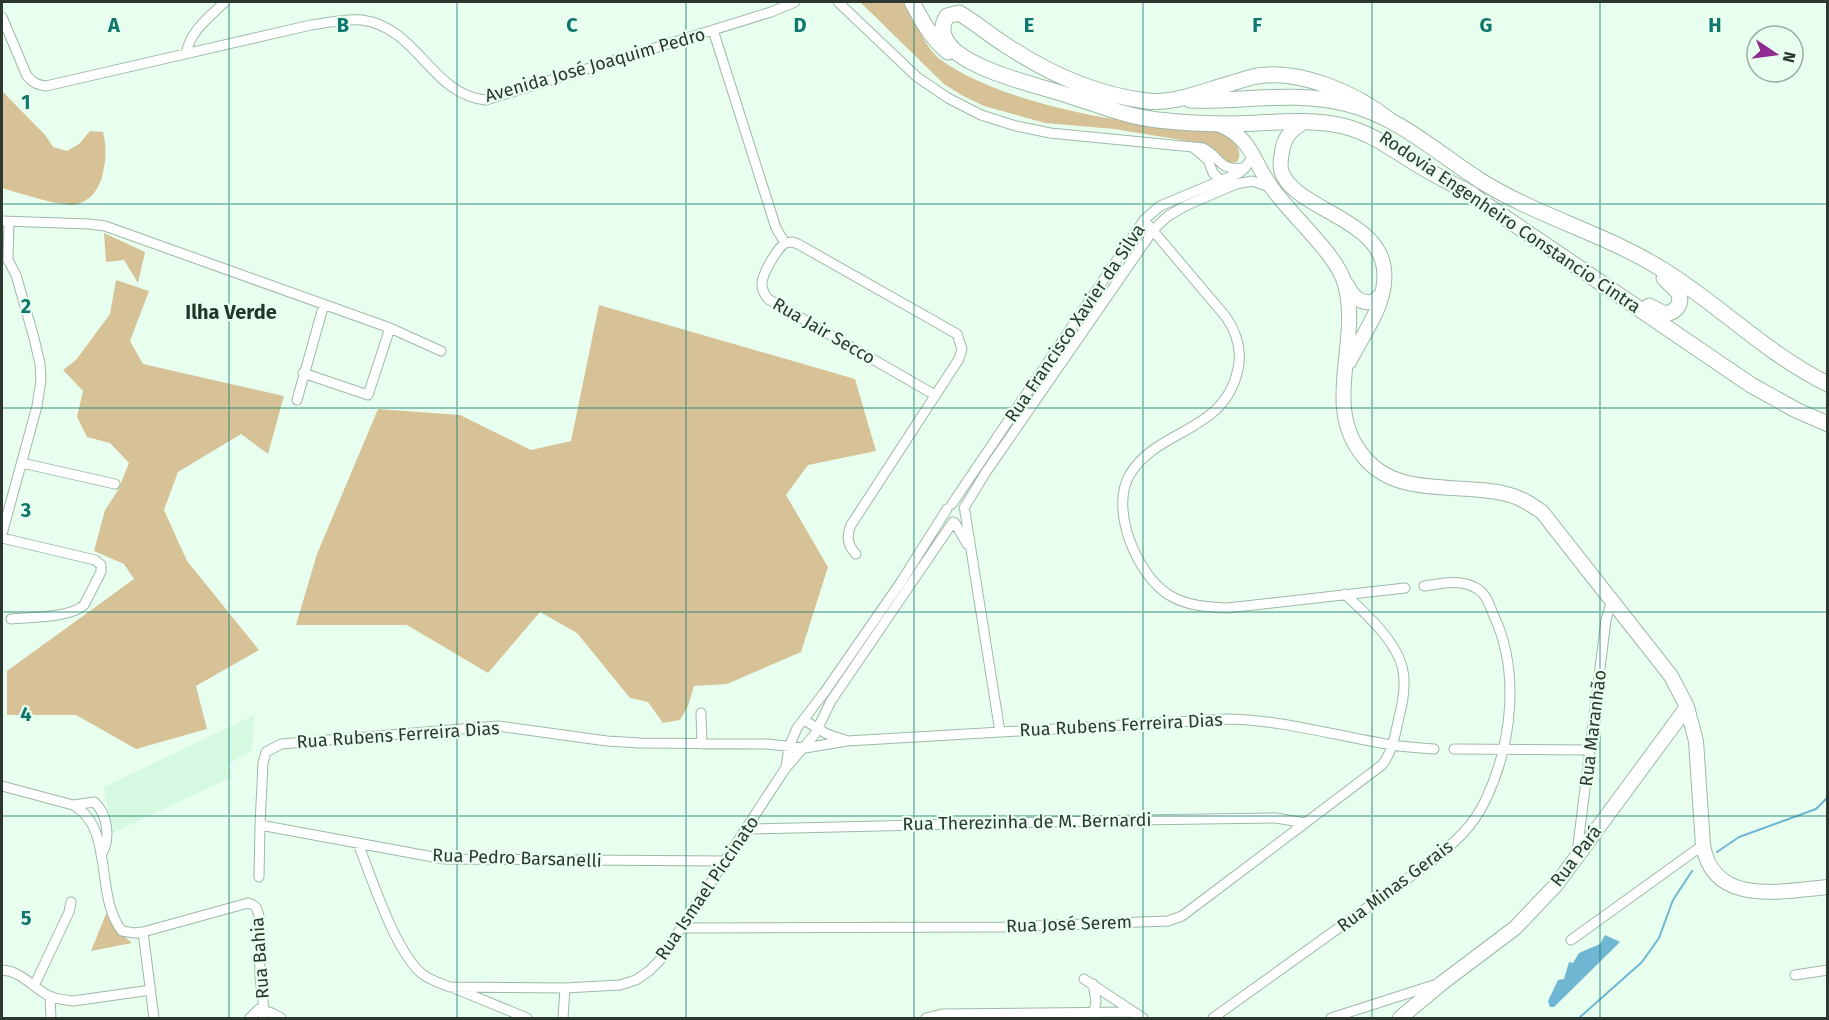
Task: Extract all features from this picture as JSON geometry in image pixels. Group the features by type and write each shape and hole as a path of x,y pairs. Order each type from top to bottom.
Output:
{"main road":[{"name":"Rodovia Engenheiro Constancio Cintra","path":"912,2 937,43 972,68 1030,88 1100,105 1166,115 1294,114 1333,117 1369,129 1497,211 1751,385 1827,424"},
{"name":"Rodovia Engenheiro Constancio Cintra","path":"960,2 1000,34 1041,59 1105,85 1172,99 1210,100 1295,96 1347,103 1388,119 1404,127 1481,181 1503,193 1658,266 1687,285 1770,349 1827,384"},
{"path":"1388,119 1371,105 1332,87 1271,75 1257,76 1193,95 1161,101 1141,100 1081,84 1024,57 959,13 950,14 944,21 943,33 950,45 958,53 973,61 1003,75 1100,105 1118,113 1136,117 1217,124 1306,121 1346,127 1373,137 1472,195"},
{"path":"1295,96 1354,112 1384,124 1417,143 1479,187 1506,202 1647,268 1677,289 1680,300 1678,308 1668,314 1660,313 1521,220 1497,211"},
{"path":"1306,121 1296,126 1286,137 1281,167 1284,176 1303,194 1360,230 1371,241 1384,268 1378,309 1346,367"},
{"path":"1217,124 1230,129 1242,138 1254,154 1270,187 1332,259 1352,295 1362,302 1373,302 1382,294"},
{"path":"1344,281 1350,327 1342,394 1346,424 1354,444 1364,458 1393,477 1417,485 1493,491 1512,495 1542,512 1671,676 1687,707 1696,741 1704,854 1712,869 1721,880 1735,887 1771,892 1827,887"},
{"name":"Rua Pará","path":"1400,1018 1515,928 1556,885 1687,707"}],"street":[{"path":"186,54 193,34 225,2"},
{"name":"Avenida José Joaquim Pedro","path":"2,17 27,76 39,85 46,86 311,26 354,19 371,21 387,27 409,43 455,90 467,97 486,100 771,12 795,2"},
{"path":"838,2 917,77 948,98 981,115 1016,126 1050,133 1207,150 1229,169 1245,168"},
{"path":"713,30 776,228 785,243 798,244 957,334 961,344 961,354 851,525 848,534 849,543 856,554"},
{"path":"1194,148 1208,160 1213,173 1220,181 1229,187"},
{"name":"Rua Francisco Xavier da Silva","path":"789,747 804,720 902,582 933,532 1144,220 1160,206 1239,173 1254,154"},
{"path":"1203,189 1213,173"},
{"name":"Rua Francisco Xavier da Silva","path":"964,510 986,472 1154,229 1168,216 1185,206 1229,187 1252,181 1270,187"},
{"path":"1144,220 1154,229 1226,317 1233,327 1240,351 1235,382 1228,396 1212,414 1138,462 1128,476 1122,502 1128,537 1141,563 1157,586 1170,596 1186,603 1227,608 1405,588"},
{"path":"11,619 67,613 79,609 84,605 101,568 99,562 94,560 2,536 37,406 41,380 40,364 16,275 5,261 5,222 105,226 390,328 441,351"},
{"name":"Rua Jair Secco","path":"785,243 763,277 763,289 768,299 935,395"},
{"path":"297,400 324,304"},
{"path":"303,374 368,395 390,328"},
{"path":"22,463 115,484"},
{"path":"970,548 947,516 950,507 959,504 964,510 1000,732"},
{"path":"805,748 831,701 942,539 954,523 963,519 964,510"},
{"path":"933,532 942,539"},
{"name":"Rua Minas Gerais","path":"1213,1018 1432,861 1460,838 1486,800 1504,750 1509,705 1507,658 1499,626 1485,595 1476,587 1457,582 1424,586"},
{"path":"1345,594 1384,635 1403,669 1404,696 1393,745"},
{"name":"Rua Maranhão","path":"1577,856 1606,620 1612,600"},
{"path":"701,713 702,744"},
{"name":"Rua Rubens Ferreira Dias","path":"260,825 263,763 266,752 281,744 498,726 607,741 767,744 805,748 847,741 1226,719 1292,724 1393,745 1434,749"},
{"path":"804,720 827,734 847,741"},
{"name":"Rua Rubens Ferreira Dias","path":"767,744 793,737"},
{"name":"Rua José Serem","path":"681,928 1003,927 1168,921 1182,916 1382,765 1393,745"},
{"name":"Rua Ismael Piccinato","path":"785,769 789,747"},
{"name":"Rua Ismael Piccinato","path":"358,844 396,938 409,960 422,974 434,982 450,987 565,988 620,985 636,980 660,960 748,829 785,769 805,748"},
{"path":"1454,749 1590,750"},
{"path":"2,786 73,805 90,818 117,925 122,931 143,932 154,1018"},
{"path":"73,805 94,802 100,808 106,826 107,842 101,855"},
{"name":"Rua Therezinha de M. Bernardi","path":"748,829 1160,819 1276,818 1305,823"},
{"path":"259,877 260,825"},
{"name":"Rua Pedro Barsanelli","path":"260,825 444,859 725,861"},
{"path":"1571,940 1703,845"},
{"path":"34,986 69,912 71,902"},
{"name":"Rua Bahia","path":"143,932 248,903 254,904 259,916 263,1015"},
{"path":"2,970 17,973 50,996 73,1001 151,990"},
{"path":"1795,975 1827,970"},
{"path":"1094,1011 1096,1001 1089,981 1143,1018"},
{"path":"1331,1018 1442,983"},
{"path":"450,987 527,1018"},
{"path":"563,1018 565,988"},
{"path":"50,996 51,1018"},
{"path":"250,1018 259,1009 263,1015 279,1018"},
{"path":"926,1018 942,1014 960,1016 1094,1011 1133,1012"}],"shaded area":[{"path":"860,2 905,2 925,41 935,55 983,83 1035,102 1089,115 1219,131 1228,135 1236,143 1239,153 1237,162 1229,163 1200,143 1114,129 1045,123 984,106 944,84"},
{"path":"2,91 46,136 53,147 67,151 79,144 90,131 103,132 105,160 102,177 98,187 88,199 74,205 60,204 2,188"},
{"path":"104,233 145,252 138,283 124,260 106,262"},
{"path":"116,280 149,291 130,341 143,364 284,396 268,454 241,434 178,472 164,510 187,561 259,650 196,686 207,729 136,749 76,715 7,715 7,671 134,579 124,564 94,551 105,510 118,490 129,463 110,443 87,437 77,417 83,391 63,370 76,360 110,314"},
{"path":"599,305 855,379 876,451 808,465 786,495 828,567 801,652 727,684 694,686 688,706 680,720 663,723 648,702 630,698 577,633 540,612 488,673 407,625 296,625 317,554 378,409 460,415 531,450 571,441"},
{"path":"254,715 252,750 229,764 232,777 112,833 104,787"},
{"path":"108,909 117,930 132,943 91,951"}],"water":[{"path":"1605,935 1620,942 1554,1007 1550,1007 1548,1001 1558,980 1564,979 1569,962 1573,963 1579,953 1600,944"}],"waterway":[{"path":"1717,852 1739,837 1816,809 1828,797"},
{"path":"1579,1018 1642,962 1659,938 1673,900 1692,871"}],"district":[{"name":"Ilha Verde","path":"231,312"}]}
